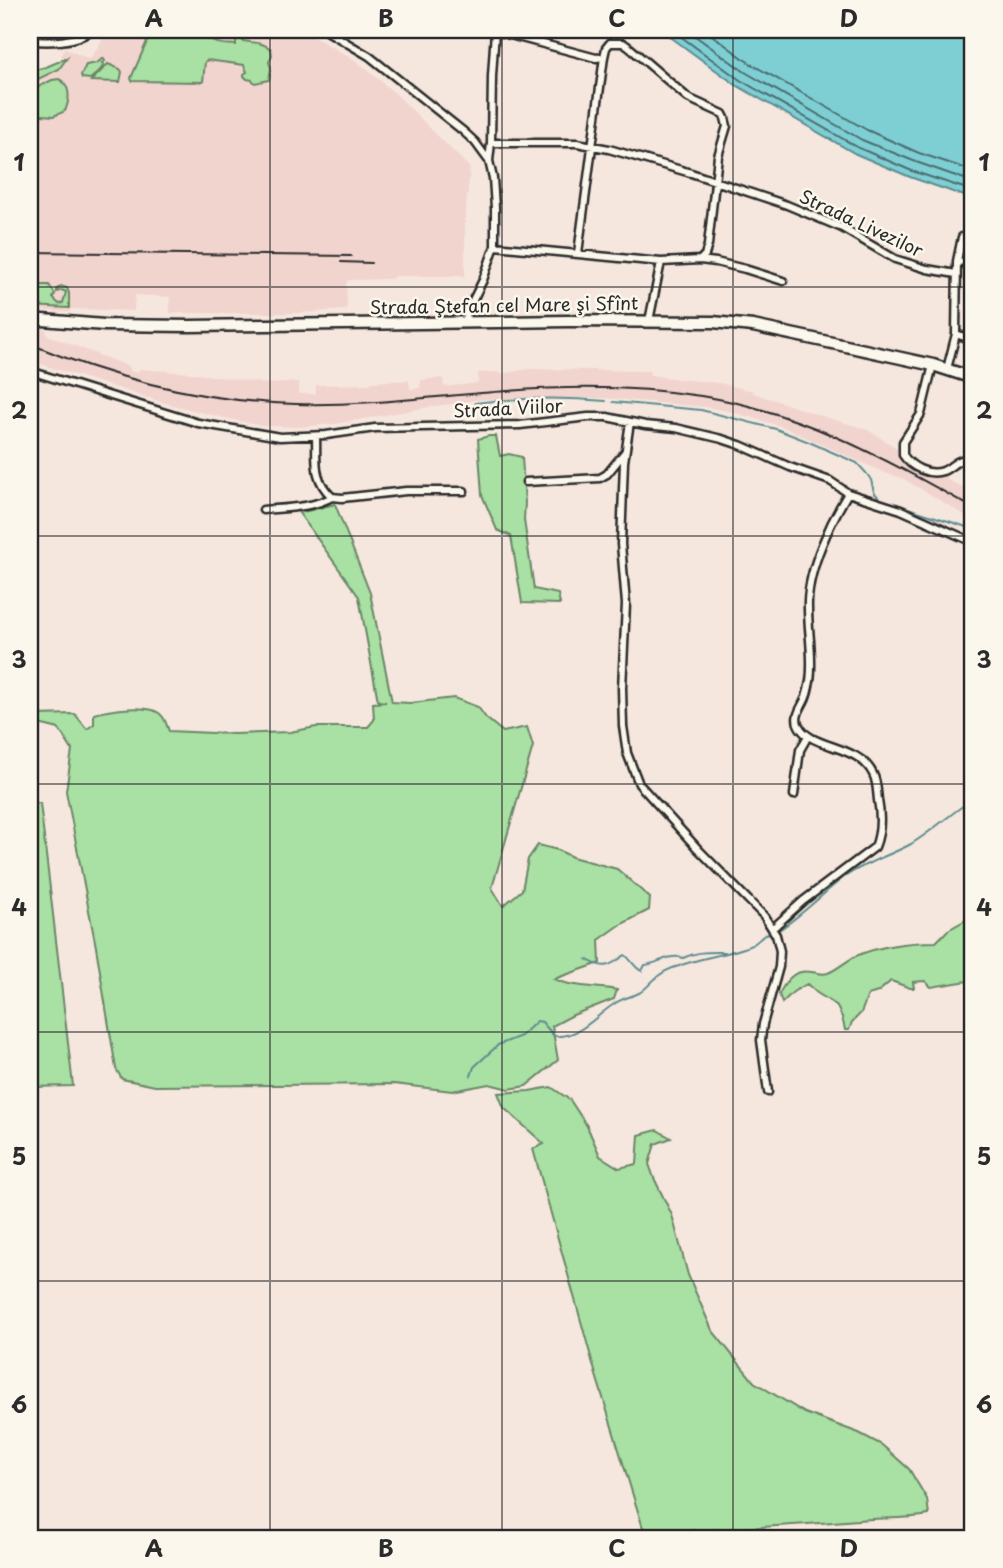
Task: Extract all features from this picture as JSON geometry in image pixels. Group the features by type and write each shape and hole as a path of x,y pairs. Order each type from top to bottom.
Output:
{"main road":[{"name":"Strada Ştefan cel Mare şi Sfînt","path":"30,319 129,326 713,322 753,326 933,365 973,378"}],"street":[{"path":"30,41 79,37 91,30"},
{"path":"325,30 369,56 463,131 489,161"},
{"path":"467,322 467,312 483,280 495,246 493,178 489,161 495,30 596,58 604,57"},
{"path":"579,253 604,57 610,43 622,43 688,98 718,111 725,118 727,126 718,156 708,245 700,260"},
{"name":"Strada Livezilor","path":"491,143 565,143 609,149 787,205 842,229 895,259 956,274"},
{"path":"947,369 956,334 956,274 962,237"},
{"path":"495,246 661,261 700,260 745,269 783,281"},
{"path":"649,321 661,261"},
{"path":"957,261 973,263"},
{"path":"956,334 973,340"},
{"path":"933,365 921,414 905,437 902,453 912,465 927,472 945,471 958,461 973,457"},
{"name":"Strada Viilor","path":"30,371 198,423 280,436 316,436 375,428 520,425 588,417 676,428 722,439 830,481 848,493 901,510 973,542"},
{"path":"629,422 621,544 626,604 622,688 627,753 639,784 774,928 779,944 779,967 761,1040 768,1092"},
{"path":"316,436 315,466 318,477 332,497"},
{"path":"527,482 600,478 607,474 626,450"},
{"path":"263,510 322,502 332,497 406,491 464,491"},
{"path":"774,928 803,901 875,847 879,837 880,809 874,775 861,761 846,751 808,736 797,721 810,680 808,607 812,575 829,526 848,493"},
{"path":"794,794 800,750 808,736"}],"shaded area":[{"path":"99,30 303,30 359,63 396,94 470,168 465,220 465,276 394,276 392,279 349,280 346,283 345,310 300,313 170,313 170,297 135,295 134,311 30,310 30,75 34,74 34,70 66,59 61,56 64,48 89,59 105,35"},
{"path":"30,326 46,329 47,335 130,367 130,371 138,373 139,369 191,373 269,384 299,382 299,394 316,394 316,385 409,380 410,389 420,388 421,380 443,378 444,387 478,383 478,373 500,374 528,369 649,371 650,375 719,383 753,391 866,429 905,453 907,457 973,492 973,520 902,478 885,473 783,427 732,412 604,398 473,400 335,424 262,426 165,403 30,361"}],"green space":[{"path":"152,30 211,30 209,39 212,41 236,45 236,30 242,30 243,41 262,44 271,49 269,80 255,83 244,76 247,72 244,65 207,60 203,82 132,81"},
{"path":"67,58 59,69 30,83 30,76 35,75 34,70"},
{"path":"103,58 104,64 98,72 90,79 82,78 86,65 97,63"},
{"path":"108,64 122,72 120,82 91,81"},
{"path":"59,79 66,85 68,93 65,111 54,116 30,114 30,91"},
{"path":"30,281 32,285 49,285 55,294 53,298 59,304 63,303 66,292 57,292 57,289 61,286 67,288 69,308 30,306"},
{"path":"496,436 500,456 509,454 522,457 524,520 534,589 558,594 560,604 522,603 511,536 497,530 482,495 478,439"},
{"path":"335,504 370,593 392,702 410,703 454,698 478,707 486,718 503,732 527,727 533,746 492,888 503,906 522,890 528,859 538,845 617,869 650,898 649,910 599,940 600,963 554,979 617,990 614,999 552,1026 558,1060 526,1086 509,1089 489,1084 452,1091 394,1084 155,1086 122,1079 116,1069 66,791 72,750 59,729 38,724 36,715 75,714 87,729 94,724 94,714 139,708 156,711 165,720 169,731 235,734 290,732 316,727 368,727 374,720 373,703 386,702 378,701 359,597 299,513"},
{"path":"30,803 40,803 73,1086 30,1087"},
{"path":"973,916 973,982 931,987 925,981 913,982 914,988 910,988 891,981 878,992 868,995 861,1013 852,1022 849,1030 845,1030 836,1005 807,984 793,992 782,1003 779,994 788,980 800,972 826,974 856,956 876,949 936,942 948,930"},
{"path":"551,1087 570,1100 587,1126 600,1156 619,1168 637,1164 639,1135 657,1130 671,1138 655,1144 649,1164 672,1215 688,1275 712,1330 754,1382 805,1413 859,1433 882,1445 909,1469 927,1499 929,1515 703,1530 651,1532 643,1528 596,1375 533,1149 544,1144 504,1108 498,1093"}],"water":[{"path":"661,30 973,30 973,199 856,154 736,85"}],"waterway":[{"path":"475,403 540,399 606,401"},
{"path":"613,402 701,410 776,429 857,463 871,480 874,492 880,499 973,529"},
{"path":"779,930 851,873 911,844 973,799"},
{"path":"471,1076 474,1067 498,1045 521,1036 537,1021 542,1022 554,1036 572,1034 617,1002 641,992 666,971 752,945 769,933"},
{"path":"586,959 606,966 625,955 642,971 645,965 668,958 683,958 703,952 725,952"}],"railway":[{"path":"30,252 351,256"},
{"path":"341,262 371,263"},
{"path":"30,344 127,378 193,393 261,402 349,404 556,388 653,390 701,396 738,403 808,425 876,455 973,508"}]}
